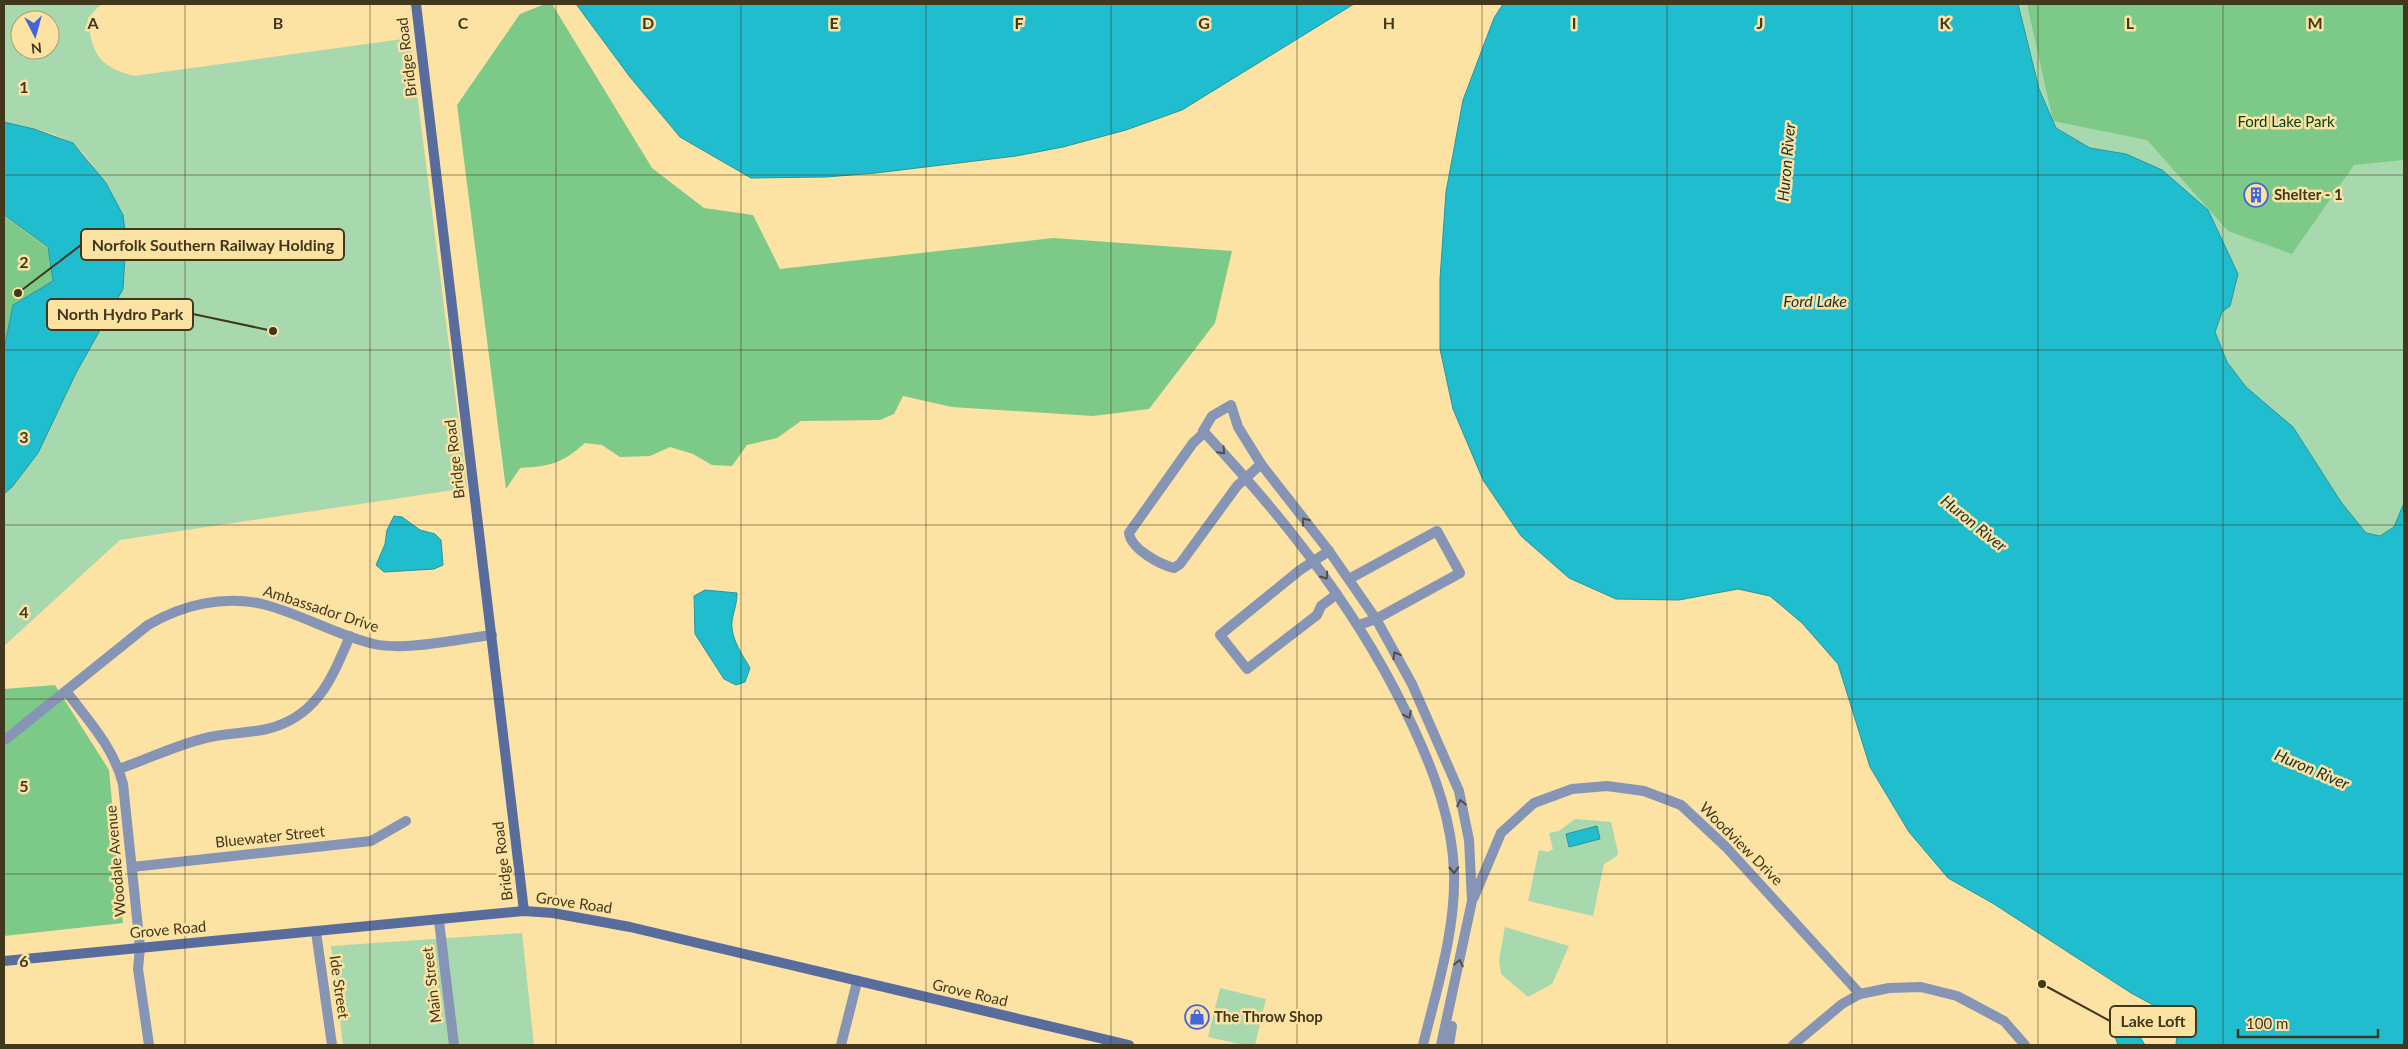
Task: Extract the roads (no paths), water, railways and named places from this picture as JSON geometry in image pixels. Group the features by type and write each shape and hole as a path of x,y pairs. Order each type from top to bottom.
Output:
{"main road":[{"name":"Bridge Road","path":"416,4 524,911"},
{"name":"Grove Road","path":"4,961 524,911 553,913 630,927 1088,1040 1129,1045"}],"street":[{"path":"1261,464 1246,477 1180,564 1174,568 1163,565 1132,542 1129,533 1131,527 1193,443 1205,432 1206,425 1212,416 1231,405 1238,427 1261,464 1329,551 1376,619 1412,684 1440,746 1458,791 1469,840 1472,900 1441,1045"},
{"path":"1205,432 1246,477 1314,560 1359,625 1402,702 1437,782 1452,847 1454,886 1450,932 1423,1045"},
{"path":"1349,579 1437,531 1460,573 1376,619 1359,625"},
{"path":"1329,551 1314,560 1220,635 1247,669 1317,615 1321,606 1337,594"},
{"name":"Ambassador Drive","path":"6,739 148,625 166,615 199,604 245,601 263,604 374,644 394,647 492,635"},
{"path":"120,769 209,737 266,729 283,724 308,708 329,684 350,636"},
{"name":"Woodale Avenue","path":"66,691 101,736 120,769 126,800 140,948 138,969 148,1045"},
{"path":"1425,752 1440,746"},
{"name":"Woodview Drive","path":"1472,900 1501,833 1534,803 1572,789 1607,786 1644,791 1681,805 1726,846 1860,994"},
{"name":"Bluewater Street","path":"132,867 371,841 406,821"},
{"path":"1452,847 1469,840"},
{"name":"Main Street","path":"439,920 454,1045"},
{"name":"Ide Street","path":"316,932 332,1045"},
{"path":"1450,932 1465,935"},
{"path":"840,1045 857,982"},
{"path":"1793,1045 1842,1004 1860,994 1889,988 1921,987 1957,996 2004,1021 2025,1045"},
{"path":"1449,1045 1457,999 1454,988"},
{"path":"1434,1003 1450,1008"}],"water":[{"path":"576,4 1354,4 1182,110 1126,130 1063,147 1016,156 876,173 826,177 751,178 680,137 630,77"},
{"name":"Ford Lake","path":"1503,4 2018,4 2039,89 2056,128 2090,148 2126,154 2162,170 2208,210 2238,274 2230,306 2222,312 2215,332 2227,362 2246,387 2293,427 2341,502 2366,533 2380,536 2394,527 2404,503 2404,1045 2176,1045 2177,1034 2166,1012 2131,993 1994,904 1948,878 1909,832 1870,767 1838,664 1802,623 1770,596 1738,589 1679,600 1616,599 1569,578 1521,536 1483,480 1453,409 1440,349 1440,279 1446,192 1463,100 1494,18"},
{"path":"4,122 34,129 73,143 106,183 123,215 126,239 123,289 76,373 38,453 12,487 4,494 4,349 13,305 53,281 48,247 4,215"},
{"path":"394,516 402,517 420,530 435,534 441,540 443,565 434,569 384,572 376,565 385,544 387,530"},
{"path":"705,590 737,593 732,630 739,650 750,668 745,682 736,685 724,679 695,634 694,596"},
{"path":"1597,826 1600,839 1569,847 1566,834"},
{"path":"2123,1009 2145,1045 2118,1045 2114,1034"}],"place":[{"name":"Shelter - 1","path":"2256,195"},
{"name":"Norfolk Southern Railway Holding","path":"18,293"},
{"name":"North Hydro Park","path":"273,331"},
{"name":"Lake Loft","path":"2042,984"},
{"name":"The Throw Shop","path":"1197,1017"}],"park label":[{"name":"Ford Lake Park","path":"2286,122"}],"water label":[{"name":"Huron River","path":"1786,162"},
{"name":"Huron River","path":"1974,523"},
{"name":"Huron River","path":"2312,769"}]}
